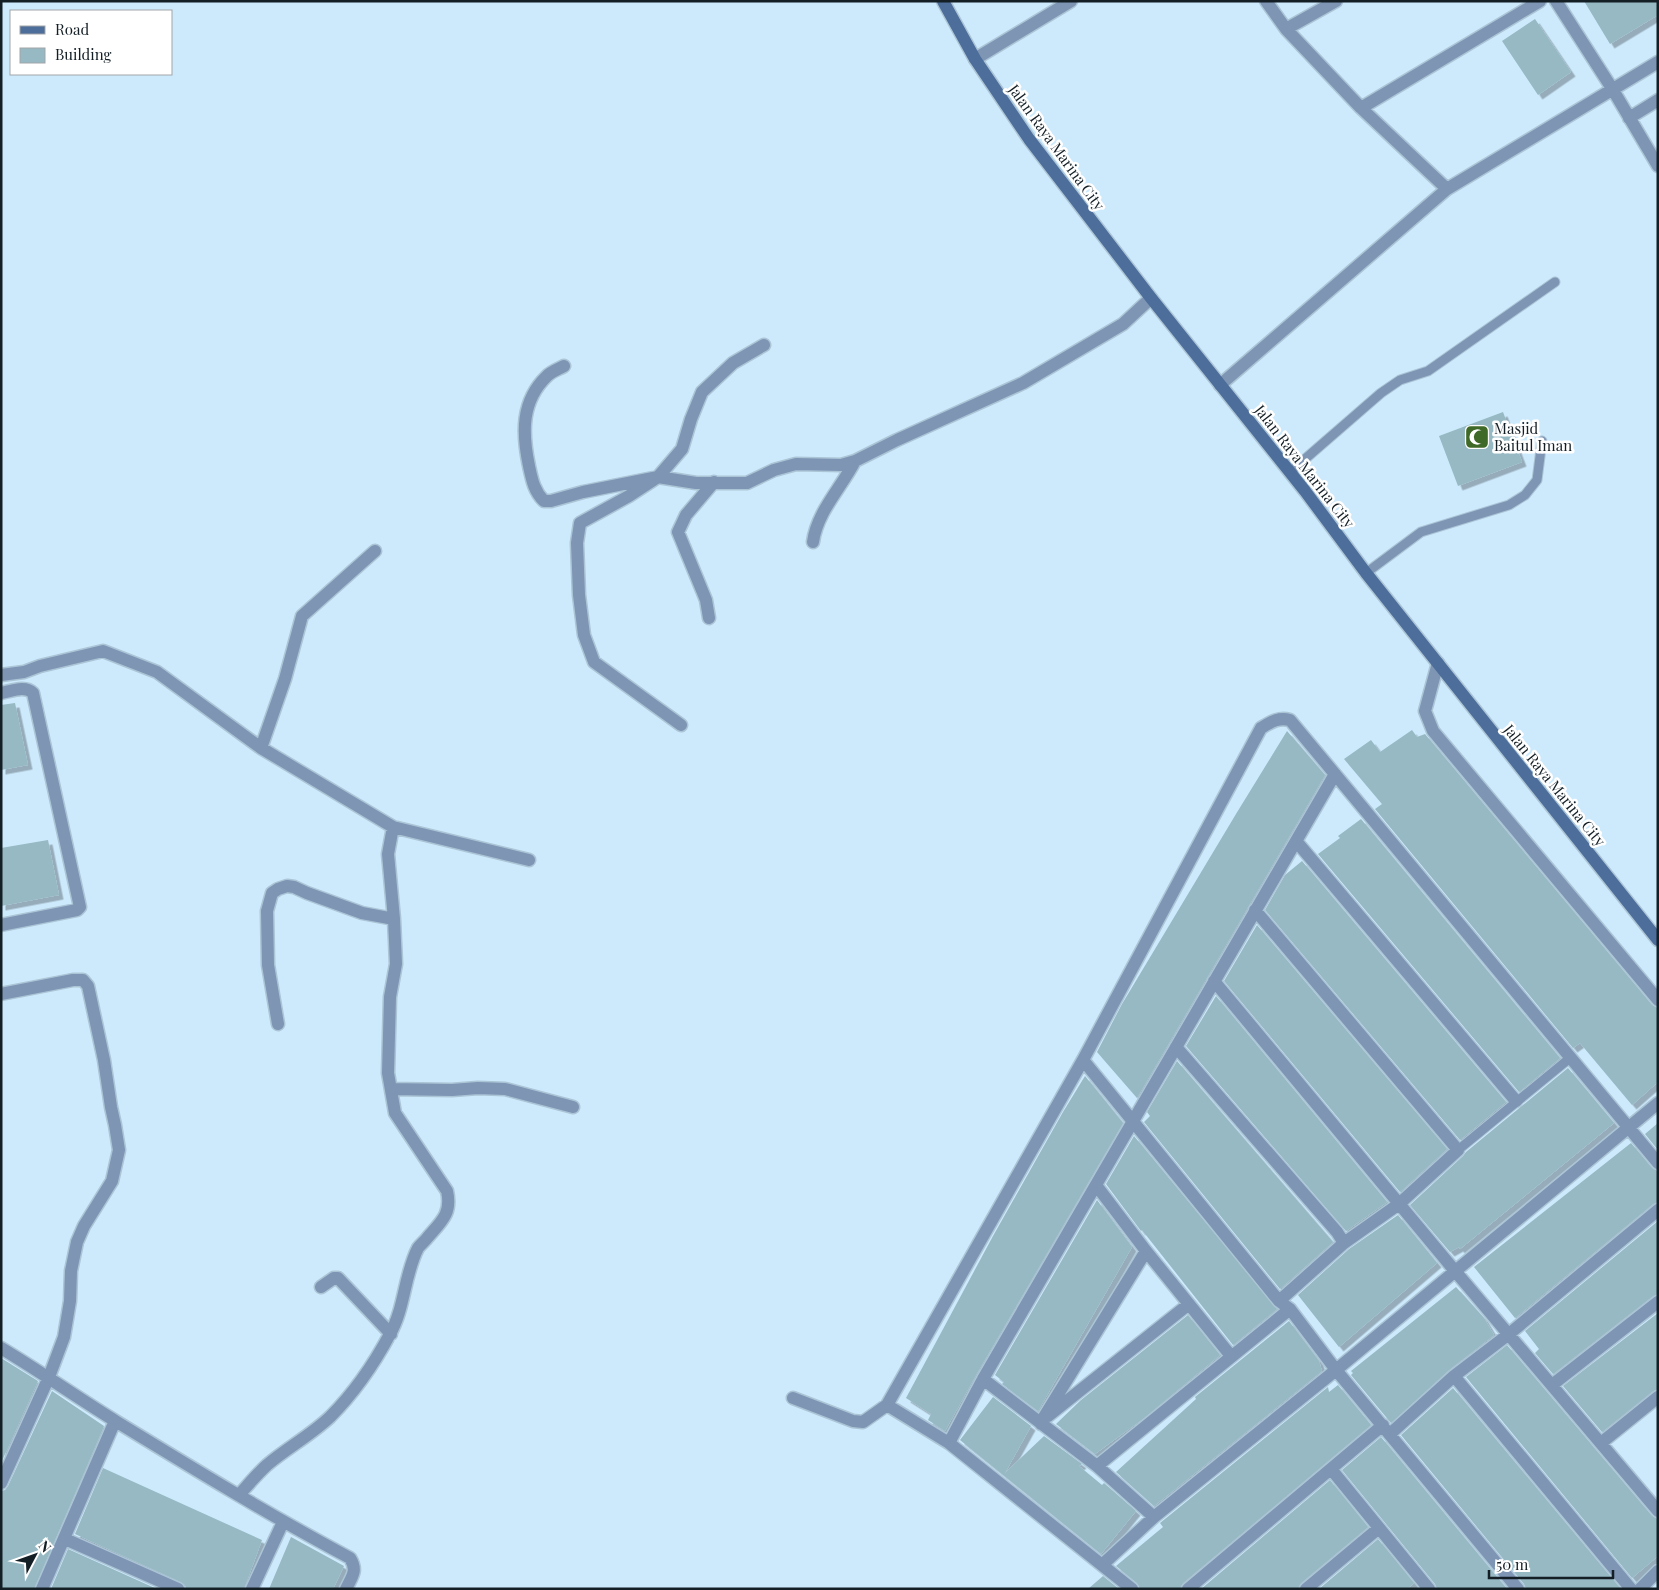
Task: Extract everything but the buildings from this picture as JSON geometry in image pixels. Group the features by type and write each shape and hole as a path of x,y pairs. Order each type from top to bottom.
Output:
{"main road":[{"name":"Jalan Raya Marina City","path":"943,1 975,59 1029,139 1151,298 1290,472 1366,573 1658,940"}],"street":[{"path":"975,59 1070,1"},
{"path":"1266,1 1286,29 1360,108 1447,190"},
{"path":"1286,29 1336,1"},
{"path":"1360,108 1540,1"},
{"path":"1556,1 1658,166"},
{"path":"1220,384 1447,190 1658,62"},
{"path":"1629,118 1658,100"},
{"path":"564,366 548,375 532,394 524,423 524,446 537,494 544,501 658,477 696,482 747,482 774,470 796,464 841,465 855,461 1023,383 1123,324 1151,298"},
{"path":"681,725 594,662 584,635 579,595 577,544 580,523 658,477 682,449 702,392 733,363 764,345"},
{"path":"813,542 820,516 855,461"},
{"path":"708,618 706,600 678,532 686,515 714,482"},
{"path":"261,748 285,679 302,616 375,551"},
{"path":"1,675 24,672 40,666 103,651 157,672 261,748 393,827 529,860"},
{"path":"1438,663 1425,711 1433,731 1658,1000"},
{"path":"1,693 24,688 33,693 80,907 77,910 1,925"},
{"path":"793,1398 853,1421 863,1422 887,1405 1083,1060 1261,728 1274,720 1283,718 1290,720 1658,1163"},
{"path":"949,1443 983,1379 1335,774"},
{"path":"238,1495 267,1464 310,1434 348,1398 391,1334 398,1319 419,1246 442,1220 448,1210 449,1200 447,1191 395,1113 388,1073 390,997 396,964 388,854 393,827"},
{"path":"1296,841 1516,1102"},
{"path":"278,1024 268,965 267,911 272,893 287,886 294,887 362,913 394,918"},
{"path":"1097,1466 1231,1356 1285,1305 1344,1243 1399,1204 1458,1150 1255,910"},
{"path":"1,994 73,980 83,980 88,986 104,1060 110,1107 119,1150 112,1181 84,1226 77,1242 71,1271 70,1301 64,1337 49,1377 1,1483"},
{"path":"1214,981 1658,1512"},
{"path":"1176,1047 1337,1232 1344,1243"},
{"path":"1083,1060 1518,1589"},
{"path":"391,1089 505,1089 573,1107"},
{"path":"1102,1565 1154,1517 1336,1370 1658,1103"},
{"path":"1096,1185 1231,1356"},
{"path":"1188,1589 1331,1469 1386,1430 1509,1334 1658,1210"},
{"path":"1041,1423 1146,1250"},
{"path":"321,1287 334,1278 338,1278 391,1334"},
{"path":"1552,1385 1658,1302"},
{"path":"1041,1423 1189,1304"},
{"path":"1,1348 115,1421 283,1522 350,1558 355,1566 346,1589"},
{"path":"1454,1376 1631,1589"},
{"path":"983,1379 1097,1466 1154,1517"},
{"path":"1601,1443 1658,1397"},
{"path":"887,1405 949,1443 1132,1589"},
{"path":"42,1589 115,1421"},
{"path":"1331,1469 1423,1586"},
{"path":"252,1589 283,1522"},
{"path":"1306,1589 1379,1528"},
{"path":"65,1539 178,1589"},
{"path":"1640,1589 1658,1572"}],"lane":[{"path":"1290,472 1381,393 1400,380 1428,371 1556,282"},
{"path":"1366,573 1421,532 1509,505 1525,495 1537,480 1542,442"},
{"path":"1458,1150 1570,1058"}],"place":[{"name":"Masjid Baitul Iman","path":"1477,437"}]}
